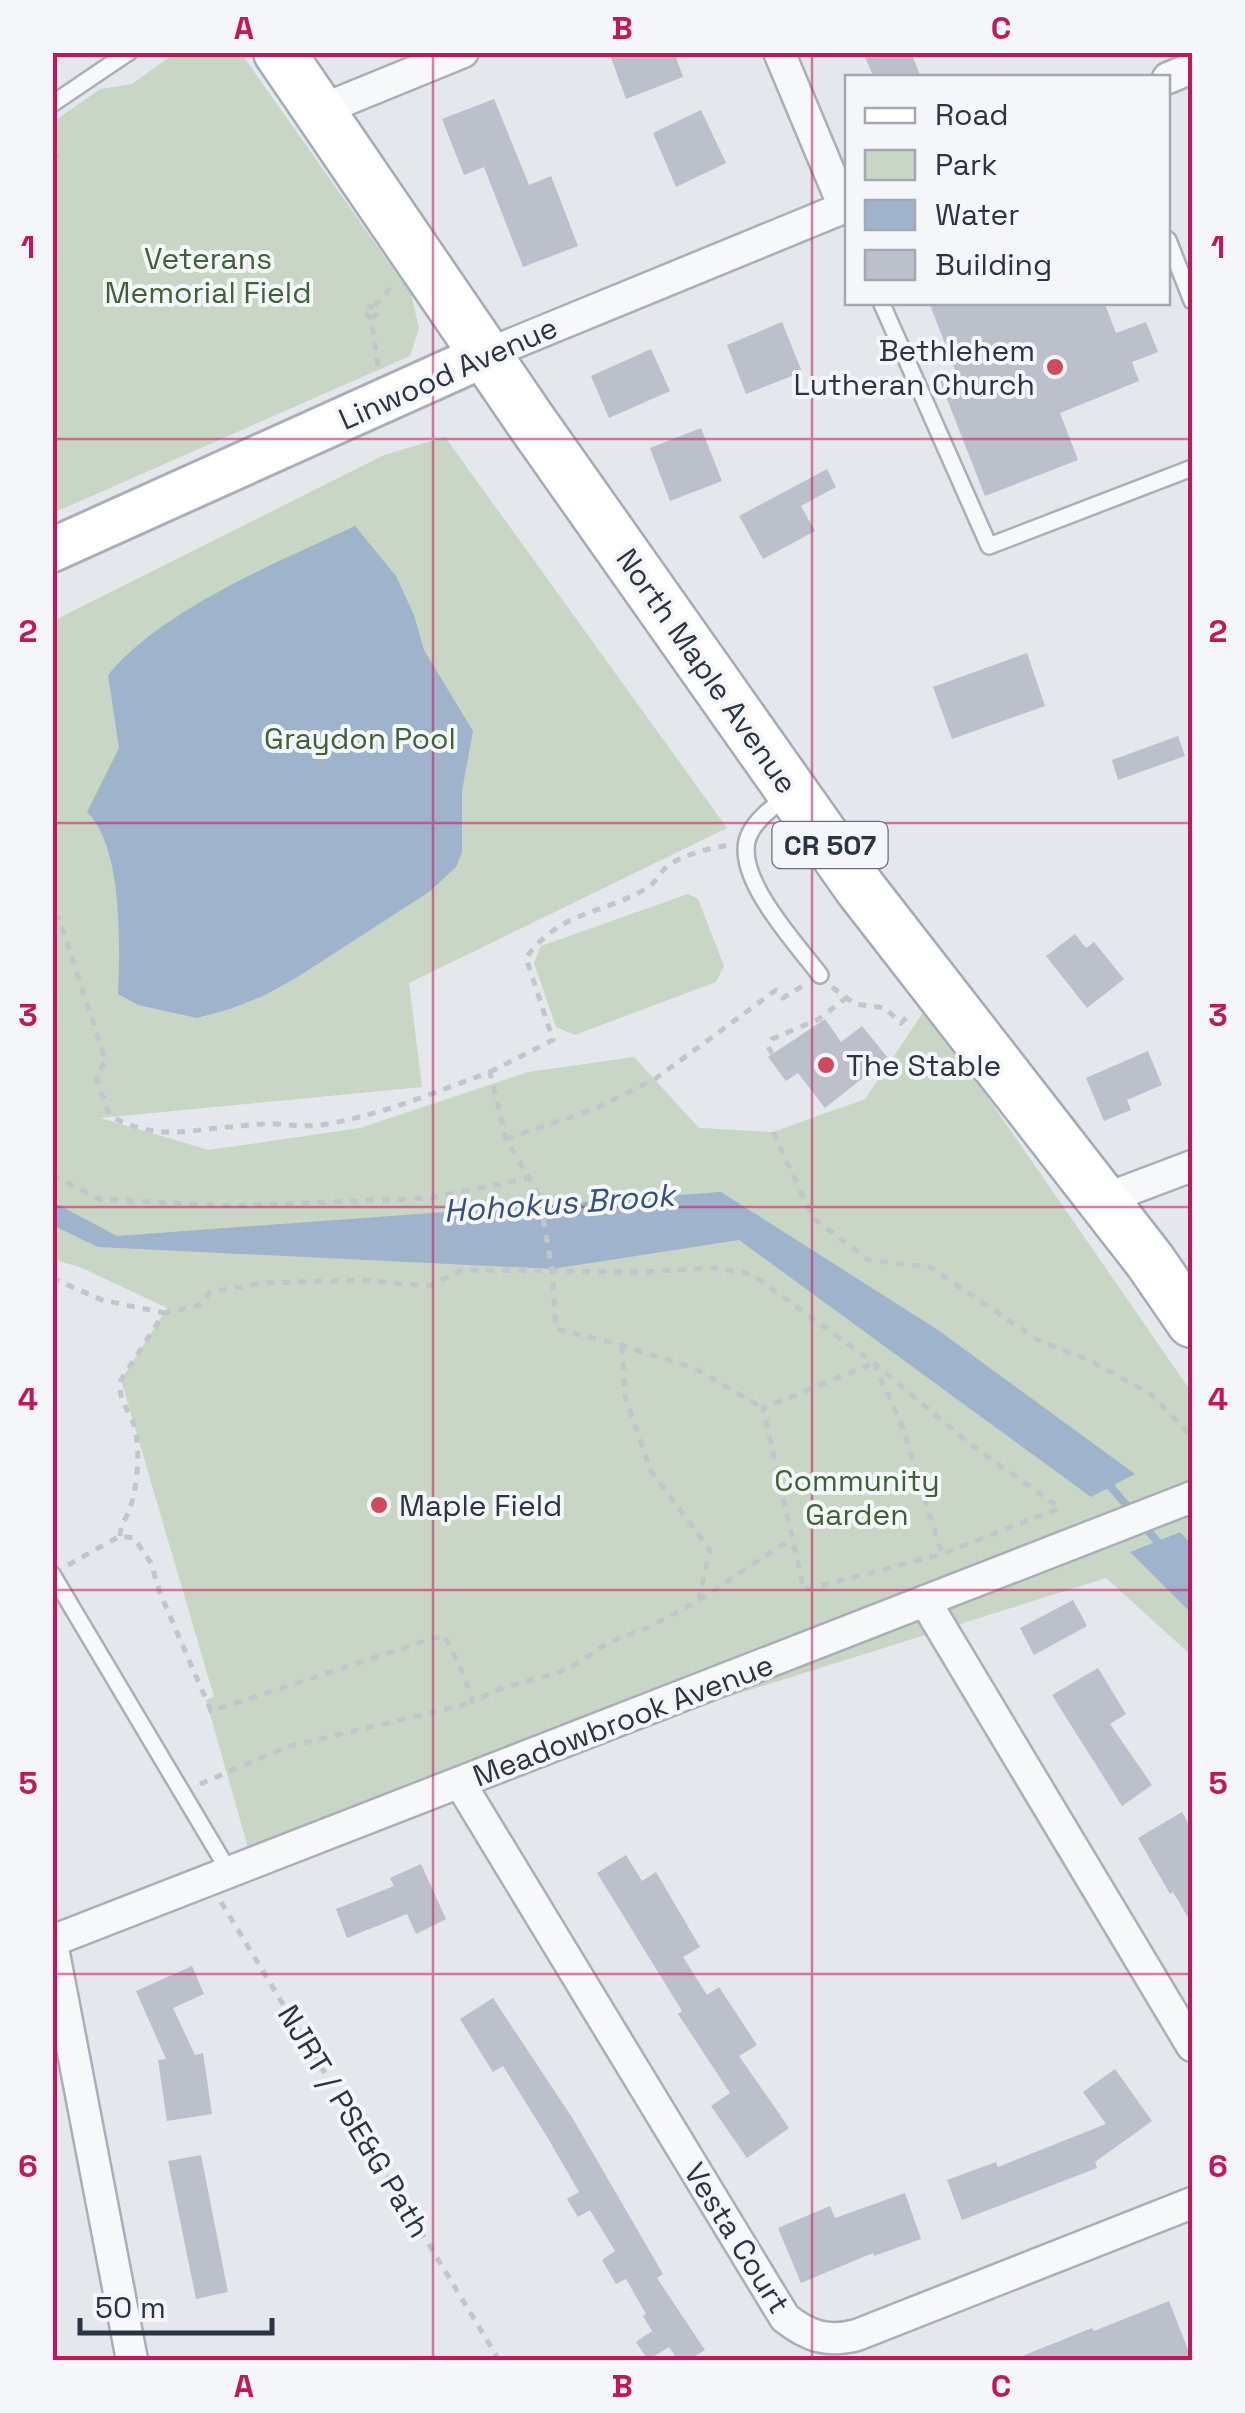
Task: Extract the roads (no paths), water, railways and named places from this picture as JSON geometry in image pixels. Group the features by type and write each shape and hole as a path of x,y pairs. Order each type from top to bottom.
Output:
{"main road":[{"name":"North Maple Avenue","path":"279,52 486,356 860,888 1192,1322"},
{"name":"Linwood Avenue","path":"52,550 486,356"}],"street":[{"path":"321,110 463,52"},
{"path":"779,52 845,208"},
{"name":"Linwood Avenue","path":"486,356 845,210"},
{"path":"1102,1200 1192,1166"},
{"name":"Meadowbrook Avenue","path":"52,1942 1183,1500"},
{"path":"925,1601 1192,2046"},
{"name":"Vesta Court","path":"460,1784 785,2318 802,2332 822,2339 856,2335 1192,2203"},
{"path":"52,1942 132,2360"}],"lane":[{"path":"52,104 129,52"},
{"path":"1170,245 1192,301"},
{"path":"883,305 990,546 1192,468"},
{"path":"792,792 766,812 748,836 746,854 754,886 820,975"},
{"path":"58,1570 183,1792 218,1878"}],"water":[{"name":"Graydon Pool","path":"355,526 396,576 414,615 424,650 473,731 462,791 462,852 456,867 429,892 263,996 197,1018 138,1005 118,994 119,924 113,872 99,828 87,812 119,748 108,675 131,651 190,608"},
{"name":"Hohokus Brook","path":"721,1192 938,1330 1135,1474 1091,1497 739,1240 552,1269 98,1247 52,1225 53,1202 117,1236"},
{"path":"1180,1532 1192,1545 1192,1614 1130,1552"}],"waterway":[{"name":"Hohokus Brook","path":"1104,1479 1134,1514"},
{"name":"Hohokus Brook","path":"1143,1525 1163,1548"}],"place":[{"name":"Bethlehem Lutheran Church","path":"1055,367"},
{"name":"The Stable","path":"826,1065"},
{"name":"Maple Field","path":"379,1505"}],"park label":[{"name":"Veterans Memorial Field","path":"208,275"},
{"name":"Community Garden","path":"857,1497"}]}
